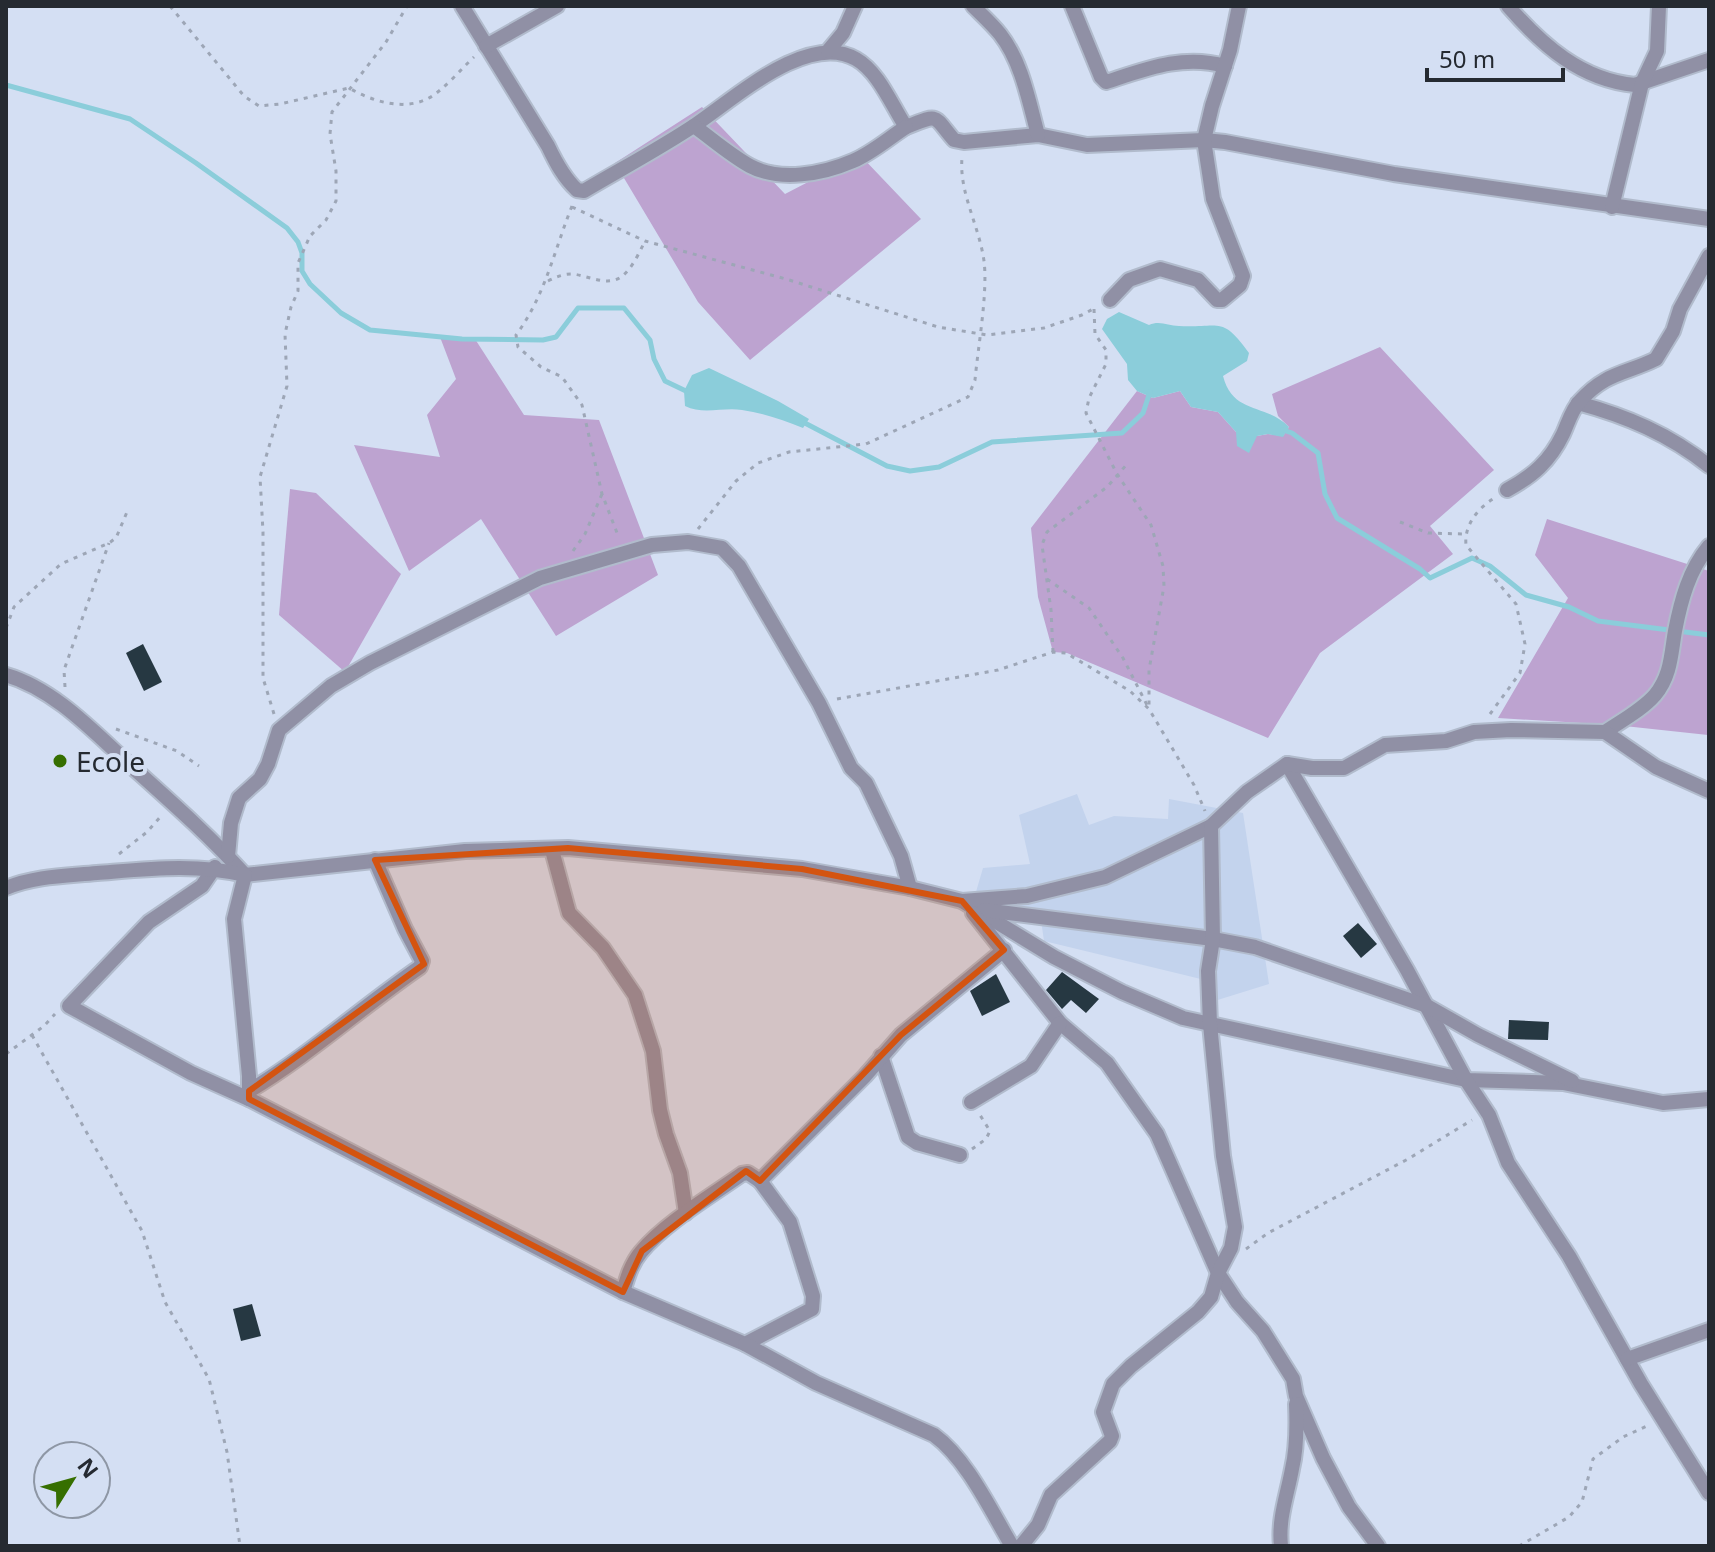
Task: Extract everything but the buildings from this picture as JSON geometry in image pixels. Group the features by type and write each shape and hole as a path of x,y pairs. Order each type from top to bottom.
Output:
{"street":[{"path":"462,6 561,171 577,190 584,191 694,126 756,81 788,65 828,51 846,54 869,69 906,127"},
{"path":"486,46 557,6"},
{"path":"828,51 843,33 855,6"},
{"path":"973,6 1001,35 1015,61 1038,135"},
{"path":"1072,6 1101,77 1106,82 1172,62 1204,60 1225,66"},
{"path":"1110,300 1129,280 1160,269 1198,280 1217,300 1222,300 1240,285 1243,276 1213,199 1204,140 1239,6"},
{"path":"1508,6 1554,53 1579,67 1623,84 1642,83 1709,60"},
{"path":"1612,207 1642,83 1657,51 1659,6"},
{"path":"694,126 751,167 787,175 819,172 856,160 906,127 934,119 940,120 954,140 964,142 1038,135 1087,145 1204,140 1260,147 1394,174 1709,219"},
{"path":"1507,490 1531,477 1554,453 1578,403 1610,377 1656,359 1709,256"},
{"path":"1578,403 1642,424 1687,449 1709,466"},
{"path":"228,856 231,823 239,798 260,779 279,730 331,686 370,663 540,578 625,552 662,543 688,542 722,548 739,566 819,703 851,768 866,783 881,811 901,856 910,888"},
{"path":"1605,732 1647,703 1665,679 1672,661 1675,631 1689,578 1696,562 1709,546"},
{"path":"6,675 26,681 68,711 172,803 245,875"},
{"path":"962,901 1027,896 1105,877 1211,826 1247,792 1287,764 1344,768 1385,745 1446,741 1474,732 1605,732 1656,767 1709,791"},
{"path":"1287,764 1427,1006 1466,1080 1489,1115 1508,1163 1569,1256 1627,1359 1709,1493"},
{"path":"1021,1546 1038,1525 1051,1495 1110,1441 1112,1436 1103,1412 1113,1384 1198,1312 1211,1297 1218,1273 1231,1248 1235,1227 1223,1156 1210,1024 1208,971 1213,939 1211,826"},
{"path":"6,888 43,877 173,867 215,867 245,875 465,851 568,848 802,869 910,888 962,901 1054,957 1122,992 1183,1018 1466,1080 1563,1083 1663,1103 1709,1099"},
{"path":"552,850 569,913 603,948 635,995 653,1051 660,1110 680,1173 686,1213"},
{"path":"249,1095 367,1003 420,967 422,961 375,860"},
{"path":"215,867 202,886 149,922 69,1006 191,1073 249,1095 623,1292 745,1344 816,1383 934,1435 956,1455 1012,1546"},
{"path":"245,875 234,919 249,1095"},
{"path":"962,901 1060,1023 1107,1063 1157,1134 1218,1273 1237,1302 1272,1344 1293,1379 1297,1433 1279,1527 1281,1546"},
{"path":"977,909 1255,947 1427,1006 1478,1035 1583,1086"},
{"path":"760,1181 865,1076 901,1035 1004,950"},
{"path":"971,1102 1031,1066 1060,1023"},
{"path":"881,1056 908,1137 917,1143 960,1155"},
{"path":"623,1292 629,1270 642,1251 686,1213 742,1174 748,1173 760,1181 790,1222 813,1296 812,1309 745,1344"},
{"path":"1627,1359 1709,1330"},
{"path":"1296,1396 1349,1507 1378,1546"}],"path":[{"path":"170,6 244,96 259,106 349,88 366,98 397,105 428,99 486,46"},
{"path":"279,730 263,678 260,477 287,386 285,334 298,291 298,263 310,236 326,220 336,201 336,171 330,134 332,112 386,42 407,6"},
{"path":"688,542 736,481 758,463 789,452 866,444 968,397 975,380 984,263 974,216 961,179 964,142"},
{"path":"577,190 554,249 547,281 537,304 516,335 518,347 541,367 562,377 582,405 602,494 625,552"},
{"path":"572,207 645,241 786,279 938,327 987,335 1044,328 1110,300"},
{"path":"547,281 560,275 574,274 610,282 620,278 645,241"},
{"path":"1094,309 1095,334 1106,350 1106,364 1089,398 1086,413 1117,474 1151,525 1163,566 1164,586 1149,670 1149,709"},
{"path":"1053,652 1042,545 1047,532 1107,487 1128,463"},
{"path":"1474,732 1520,673 1525,644 1516,604 1466,545 1465,534 1473,517 1486,503 1507,490"},
{"path":"560,572 585,534 602,494"},
{"path":"6,628 14,607 61,564 116,538 127,512"},
{"path":"1400,522 1428,533 1465,534"},
{"path":"68,711 64,670 109,543"},
{"path":"1046,578 1089,608 1115,645 1194,785 1211,826"},
{"path":"819,703 998,670 1053,652 1066,653 1130,691 1149,709"},
{"path":"109,726 177,751 199,766"},
{"path":"118,855 147,832 172,803"},
{"path":"6,1054 69,1006"},
{"path":"32,1035 142,1231 165,1302 209,1379 227,1452 240,1546"},
{"path":"960,1155 986,1139 990,1131 971,1102"},
{"path":"1244,1250 1268,1233 1408,1159 1469,1121 1489,1115"},
{"path":"1519,1546 1569,1517 1582,1502 1593,1459 1603,1450 1663,1418"}],"highlighted area":[{"path":"568,848 802,869 962,901 1004,950 901,1035 760,1181 746,1171 642,1251 623,1292 249,1099 249,1091 424,964 375,860"}],"shaded area":[{"path":"702,107 785,194 860,155 921,219 750,360 698,302 615,163"},
{"path":"1119,312 1149,325 1226,328 1249,353 1247,361 1223,376 1228,388 1242,403 1270,414 1289,427 1283,437 1268,434 1257,436 1249,453 1237,446 1236,432 1218,412 1191,407 1180,391 1153,398 1137,391 1128,380 1127,364 1102,329 1107,319"},
{"path":"440,337 475,339 524,415 599,420 658,575 556,636 481,519 409,571 354,445 440,457 427,415 456,379"},
{"path":"1380,347 1494,470 1430,526 1453,554 1320,653 1268,738 1067,653 1053,652 1038,597 1031,528 1137,391 1153,398 1180,391 1191,407 1218,412 1236,432 1283,436 1289,427 1278,416 1272,394"},
{"path":"709,368 809,419 803,428 750,411 699,410 685,406 684,391 692,375"},
{"path":"290,489 316,493 401,574 345,672 279,615"},
{"path":"1547,519 1709,571 1708,735 1615,725 1498,718 1568,598 1535,555"},
{"path":"1077,794 1089,825 1114,816 1168,819 1169,799 1243,813 1269,984 1208,1003 1205,980 1044,941 1040,913 973,902 983,868 1030,864 1019,815"}],"waterway":[{"path":"6,85 130,119 196,163 287,228 298,242 302,253 302,271 310,284 341,313 370,330 462,339 543,340 556,337 578,308 624,308 650,340 654,359 665,381 688,392"},
{"path":"801,421 887,466 910,471 939,467 992,442 1122,433 1143,413 1150,392"},
{"path":"1283,430 1292,433 1318,453 1325,494 1337,518 1430,578 1472,558 1490,566 1526,595 1569,607 1598,621 1709,635"}],"place":[{"name":"Ecole","path":"60,761"}]}
